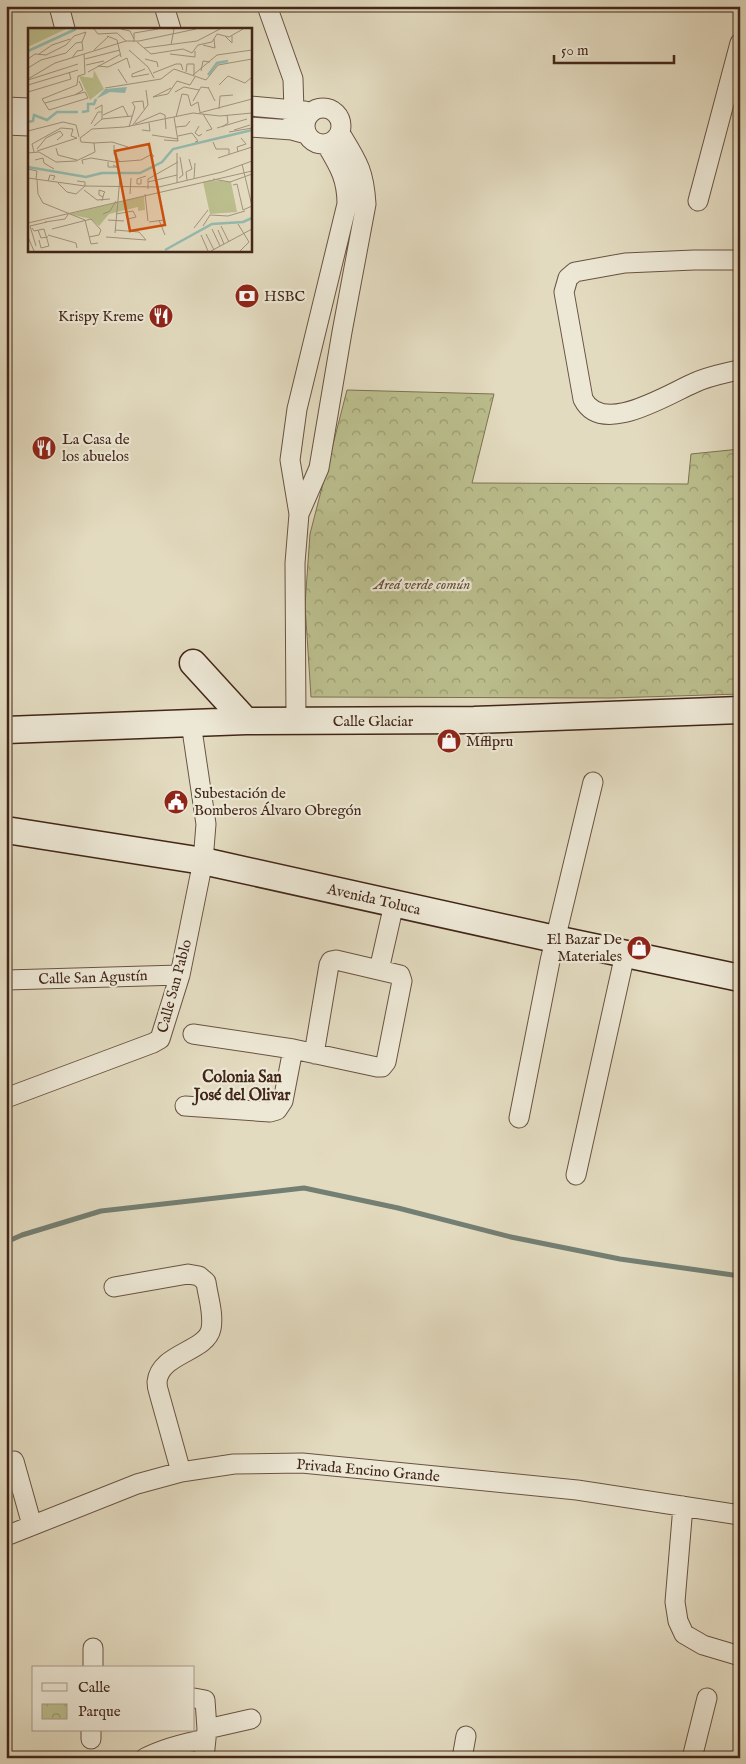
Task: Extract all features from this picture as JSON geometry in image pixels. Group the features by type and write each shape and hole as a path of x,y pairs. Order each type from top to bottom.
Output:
{"street":[{"path":"59,6 65,28"},
{"path":"164,6 171,28"},
{"path":"267,6 306,119 305,129 299,132"},
{"path":"698,201 740,44"},
{"path":"251,106 303,111 323,107 334,111 341,121 333,138 347,186 347,204 297,409 290,460 299,514 295,563 296,721"},
{"path":"6,107 28,108"},
{"path":"6,124 28,126"},
{"path":"251,127 299,132 313,141 333,138"},
{"path":"299,514 319,468 366,204 365,183 359,163 333,138"},
{"path":"740,260 625,263 575,272 568,278 564,292 583,399 591,410 603,414 618,414 656,402 695,382 740,370"},
{"path":"297,409 328,415"},
{"path":"193,663 246,721"},
{"name":"Calle Glaciar","path":"6,730 246,721 474,720 740,710"},
{"name":"Calle San Pablo","path":"6,1098 160,1039 180,974 203,861 206,824 191,723"},
{"path":"519,1118 555,939 593,782"},
{"name":"Avenida Toluca","path":"6,830 203,861 740,978"},
{"path":"380,970 394,904"},
{"path":"576,1175 624,954"},
{"path":"193,1034 293,1050 378,1068 382,1067 386,1062 402,981 400,975 336,960 331,961 314,1054"},
{"name":"Calle San Agustín","path":"6,980 180,974"},
{"path":"185,1106 270,1112 277,1110 283,1101 293,1050"},
{"path":"114,1287 188,1274 199,1276 206,1282 211,1330 206,1339 174,1359 162,1369 157,1381 158,1393 181,1472"},
{"path":"14,1461 32,1525"},
{"name":"Privada Encino Grande","path":"6,1536 137,1484 181,1472 234,1464 302,1463 577,1490 740,1515"},
{"path":"684,1506 675,1602 678,1621 684,1634 703,1645 740,1656"},
{"path":"93,1666 94,1648"},
{"path":"195,1698 205,1700 206,1742"},
{"path":"692,1758 707,1698"},
{"path":"145,1758 165,1749 189,1742 206,1742 251,1719"},
{"path":"462,1758 466,1736"}],"green space":[{"name":"Areá verde común","path":"347,390 494,394 472,483 688,484 691,454 740,449 740,694 610,698 311,697 305,605 310,534"}],"waterway":[{"path":"6,1242 22,1235 101,1211 304,1188 398,1208 511,1237 620,1259 740,1276"}],"place":[{"name":"HSBC","path":"247,296"},
{"name":"Krispy Kreme","path":"161,316"},
{"name":"La Casa de los abuelos","path":"44,448"},
{"name":"Mfflpru","path":"449,741"},
{"name":"Subestación de Bomberos Álvaro Obregón","path":"176,802"},
{"name":"El Bazar De Materiales","path":"639,948"}],"district":[{"name":"Colonia San José del Olivar","path":"242,1085"}]}
